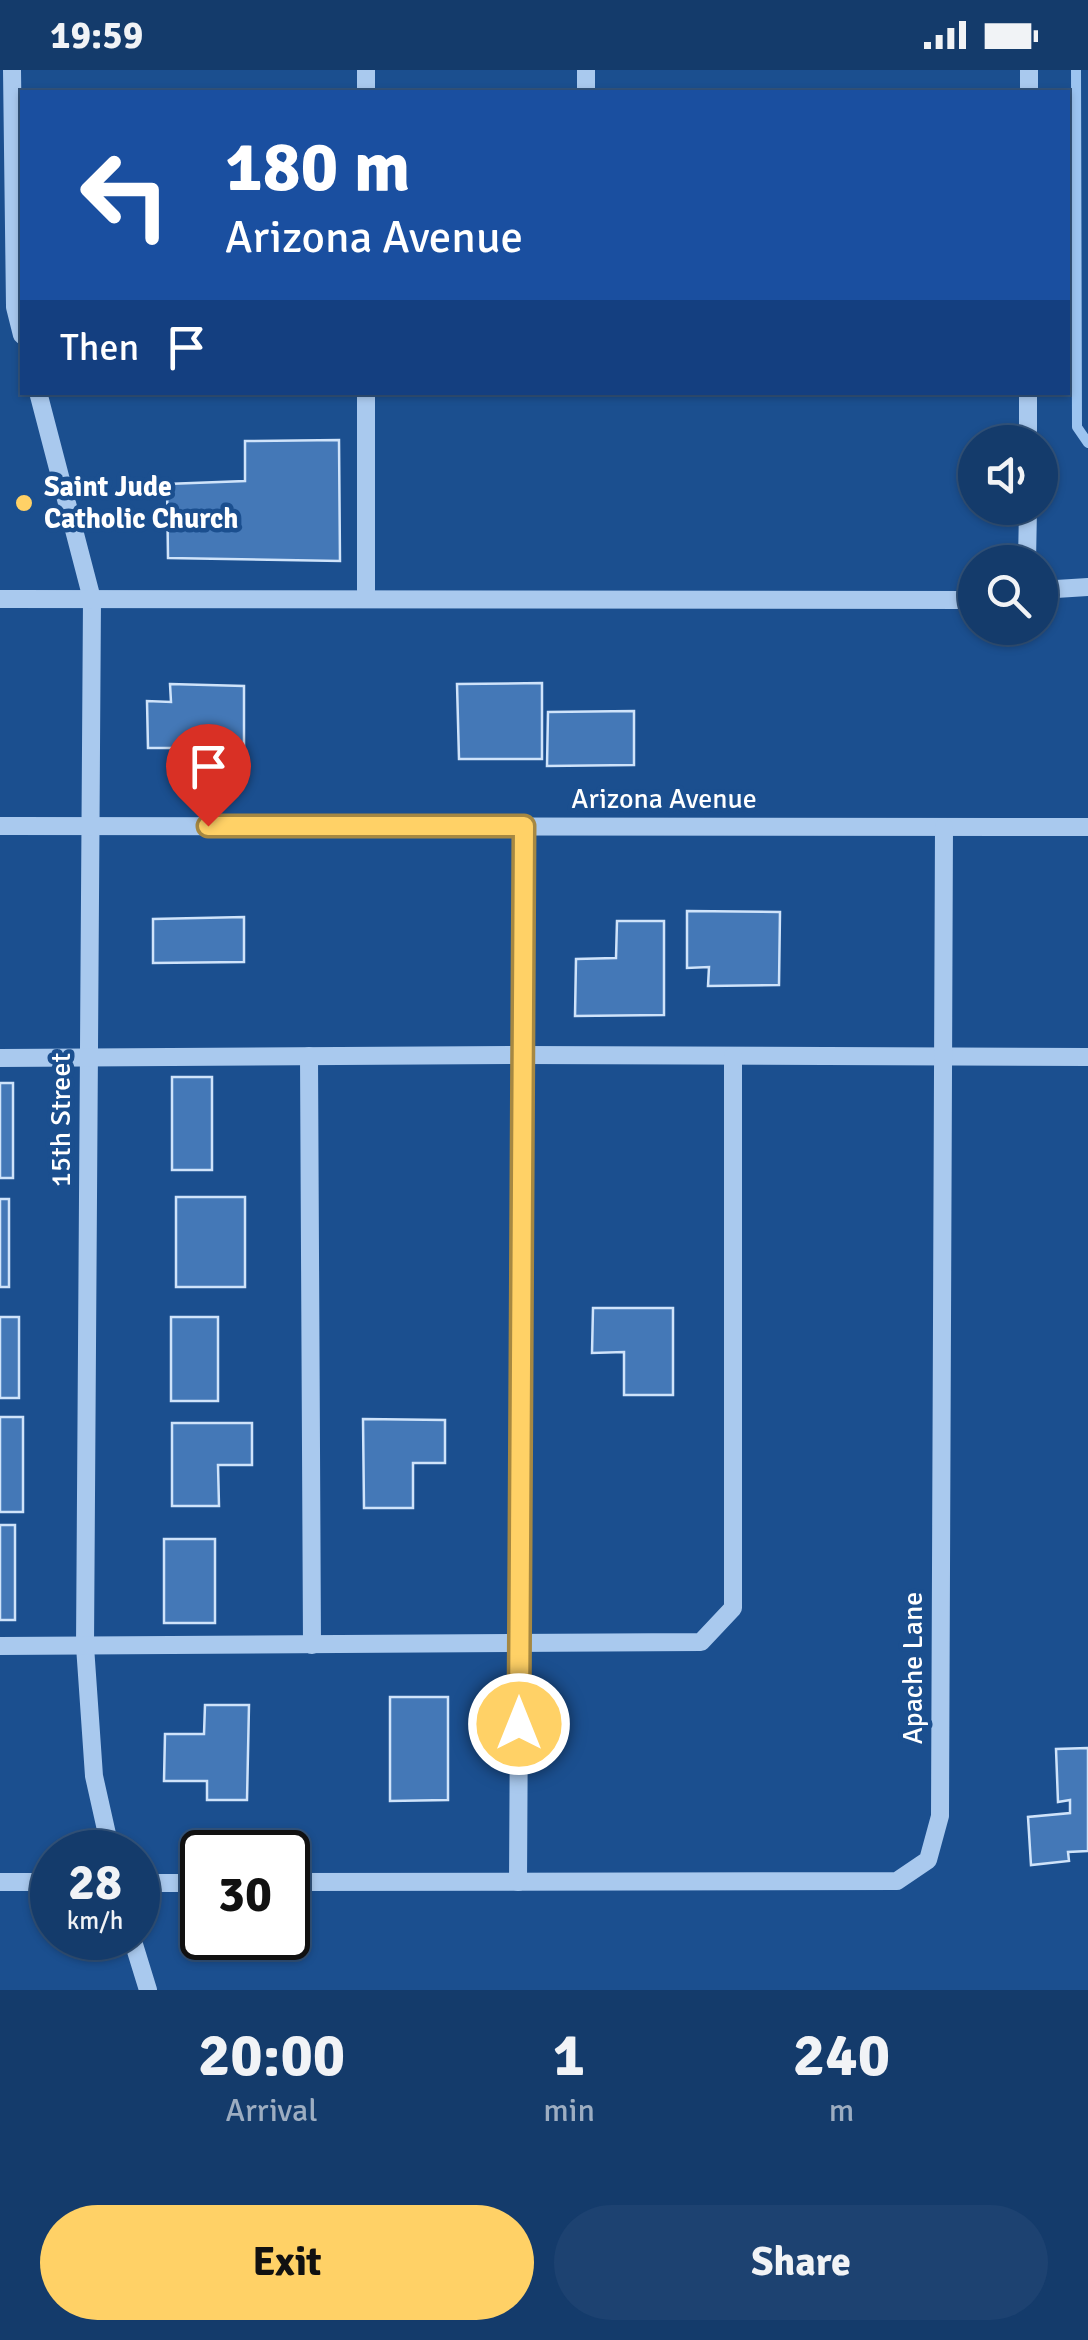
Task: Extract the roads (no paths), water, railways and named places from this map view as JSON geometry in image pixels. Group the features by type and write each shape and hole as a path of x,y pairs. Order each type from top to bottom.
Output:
{"street":[{"path":"12,70 15,307 20,327"},
{"name":"15th Street","path":"39,395 92,598 85,1646 94,1776 106,1830"},
{"path":"366,395 366,599"},
{"path":"1028,395 1028,425"},
{"path":"1058,589 1088,587"},
{"path":"0,599 958,600"},
{"name":"Arizona Avenue","path":"0,826 1088,827"},
{"path":"518,1882 524,826"},
{"name":"Apache Lane","path":"310,1882 897,1882 928,1860 940,1816 944,827"},
{"path":"0,1058 522,1054 1088,1057"},
{"path":"309,1056 312,1646"},
{"path":"0,1646 700,1642 733,1608 733,1056"},
{"path":"0,1882 30,1882"},
{"path":"139,1960 148,1990"}],"waterway":[{"path":"1076,70 1077,427 1088,443"}],"place":[{"name":"Saint Jude Catholic Church","path":"24,503"}]}
